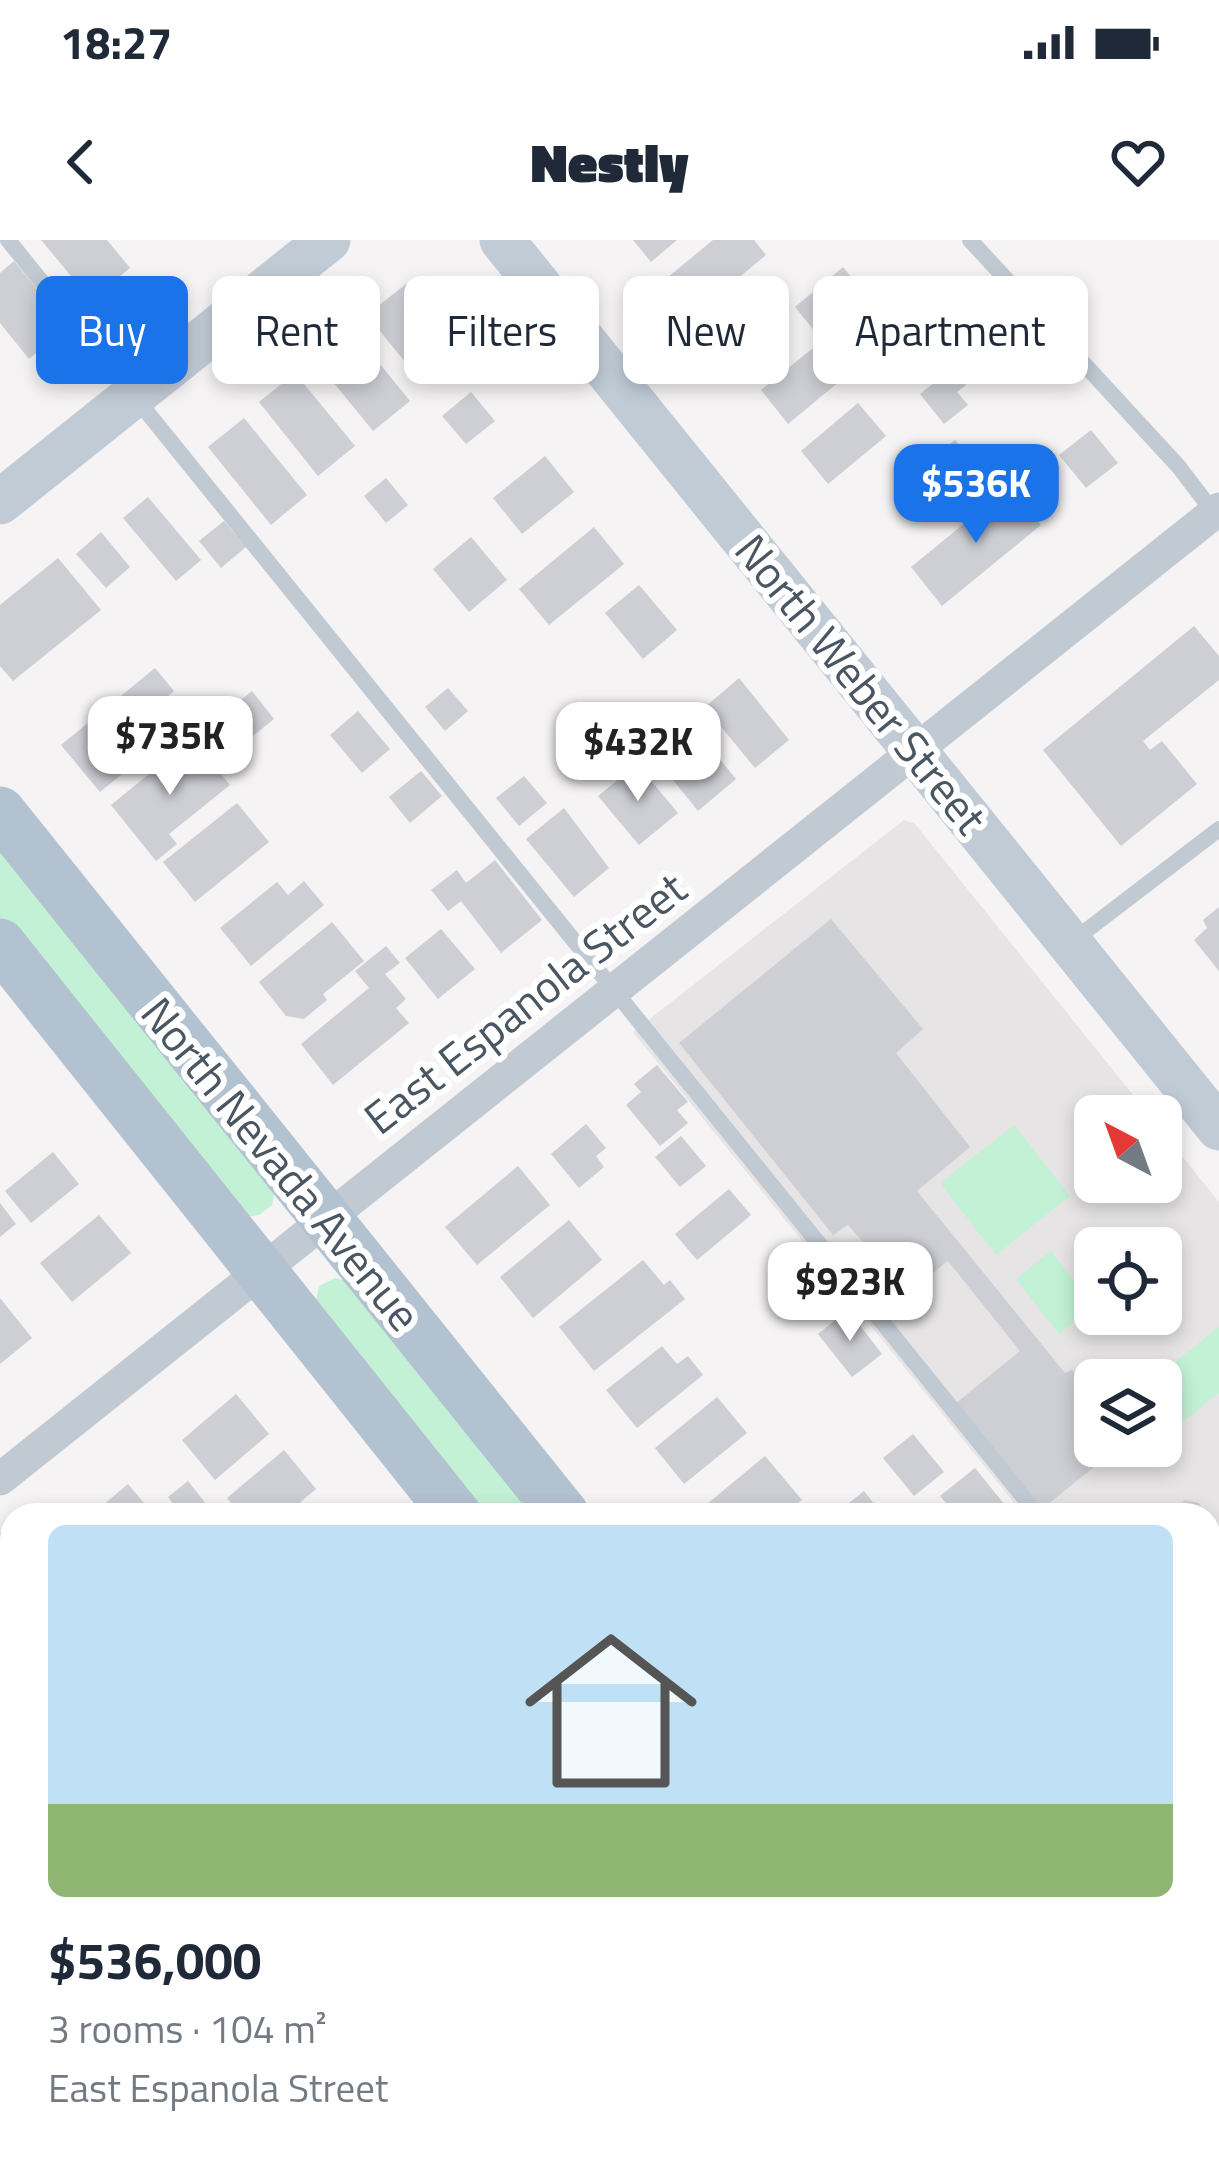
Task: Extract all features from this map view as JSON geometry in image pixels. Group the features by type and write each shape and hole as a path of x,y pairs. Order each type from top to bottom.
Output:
{"main road":[{"name":"North Nevada Avenue","path":"0,812 554,1503"},
{"name":"North Nevada Avenue","path":"0,944 446,1503"}],"street":[{"path":"0,502 328,240"},
{"name":"North Weber Street","path":"502,240 1070,944 1215,1115"},
{"name":"East Espanola Street","path":"0,1479 1217,514"}],"lane":[{"path":"8,240 1029,1503"},
{"path":"970,240 1217,514"},
{"path":"1070,944 1219,829"}],"shaded area":[{"path":"904,820 915,824 1133,1095 1074,1095 1074,1203 1182,1203 1182,1156 1219,1202 1219,1503 1014,1503 633,1032"}],"green space":[{"path":"0,839 275,1191 272,1205 259,1215 243,1217 0,921"},
{"path":"1014,1125 1070,1196 996,1255 940,1183"},
{"path":"1051,1251 1074,1280 1074,1322 1059,1334 1016,1279"},
{"path":"335,1278 355,1284 530,1503 467,1503 315,1305 319,1286"},
{"path":"1219,1327 1219,1393 1182,1422 1182,1359"}],"building":[{"path":"41,240 107,240 130,268 120,276 71,276"},
{"path":"633,240 677,240 651,262"},
{"path":"713,240 754,240 766,255 741,276 669,276"},
{"path":"14,261 36,288 36,353 29,359 0,323 0,273"},
{"path":"404,286 404,361 380,331 380,305"},
{"path":"813,292 813,329 795,307"},
{"path":"813,348 813,384 836,384 788,424 761,390 768,384 789,384 789,367"},
{"path":"380,364 410,401 373,431 335,384 380,384"},
{"path":"281,384 304,384 355,446 318,476 259,402"},
{"path":"932,384 965,384 957,392 968,405 944,424 920,394"},
{"path":"471,392 495,421 466,444 442,416"},
{"path":"858,403 886,436 828,484 801,451"},
{"path":"244,418 307,495 271,525 208,447"},
{"path":"1091,430 1118,463 1086,488 1059,455"},
{"path":"955,440 980,472 931,511 906,479"},
{"path":"545,456 574,492 522,534 493,498"},
{"path":"386,478 408,505 386,523 364,496"},
{"path":"1009,487 1041,525 942,606 911,567"},
{"path":"148,497 201,560 176,581 123,518"},
{"path":"224,521 246,547 221,568 199,541"},
{"path":"594,527 624,564 549,625 519,589"},
{"path":"101,532 130,567 106,588 76,554"},
{"path":"471,537 507,580 469,612 433,569"},
{"path":"58,558 101,610 13,681 0,666 0,605"},
{"path":"639,585 677,630 643,659 605,613"},
{"path":"1194,626 1219,656 1219,680 1143,741 1150,750 1162,741 1197,784 1121,846 1043,750"},
{"path":"155,668 174,691 156,706 176,730 100,792 61,745"},
{"path":"739,678 789,740 755,768 705,707"},
{"path":"448,688 468,711 445,731 425,707"},
{"path":"252,691 274,719 243,744 221,716"},
{"path":"358,711 390,749 362,773 330,735"},
{"path":"691,724 736,779 698,811 653,755"},
{"path":"192,739 230,785 169,834 177,844 156,861 111,805"},
{"path":"637,764 678,813 639,845 598,796"},
{"path":"421,771 442,796 410,823 389,797"},
{"path":"524,776 547,803 519,826 496,798"},
{"path":"237,803 269,842 195,902 163,862"},
{"path":"564,808 609,868 574,897 526,839"},
{"path":"495,860 542,920 501,953 461,901 448,911 431,890 457,870 466,883"},
{"path":"304,881 324,905 251,966 220,928 277,882 288,895"},
{"path":"1219,907 1219,971 1194,940 1207,928 1203,920"},
{"path":"831,919 923,1029 896,1053 970,1147 917,1191 1065,1373 1074,1373 1074,1467 1094,1467 1049,1503 1037,1503 956,1403 1020,1351 948,1261 908,1293 848,1225 833,1235 679,1043"},
{"path":"332,922 364,961 323,994 327,1000 304,1019 286,1016 259,982"},
{"path":"441,929 475,969 438,999 405,958"},
{"path":"386,946 400,963 385,974 406,999 396,1008 409,1023 333,1085 301,1044 369,988 355,971"},
{"path":"657,1065 688,1102 677,1110 688,1123 660,1146 626,1105 641,1092 634,1084"},
{"path":"586,1124 606,1148 596,1156 604,1167 579,1188 551,1154"},
{"path":"681,1136 706,1166 680,1187 655,1157"},
{"path":"53,1152 79,1184 31,1223 5,1191"},
{"path":"518,1166 550,1205 477,1265 445,1227"},
{"path":"729,1189 751,1215 697,1260 675,1234"},
{"path":"0,1203 16,1224 0,1237"},
{"path":"99,1215 131,1253 72,1302 40,1263"},
{"path":"569,1220 602,1260 533,1318 500,1277"},
{"path":"643,1260 664,1285 670,1280 685,1299 594,1371 559,1327"},
{"path":"0,1298 32,1338 0,1364"},
{"path":"848,1310 882,1354 852,1377 818,1334"},
{"path":"662,1346 677,1364 688,1356 703,1375 637,1428 606,1390"},
{"path":"236,1394 269,1434 215,1480 182,1440"},
{"path":"717,1397 747,1433 684,1484 655,1448"},
{"path":"913,1434 944,1472 914,1496 883,1458"},
{"path":"284,1450 316,1489 299,1503 231,1503 227,1498"},
{"path":"765,1456 802,1500 798,1503 708,1503"},
{"path":"975,1468 1003,1503 946,1503 940,1496"},
{"path":"188,1481 205,1503 173,1503 168,1497"},
{"path":"128,1484 144,1503 105,1503"},
{"path":"864,1491 874,1503 849,1503"}]}
